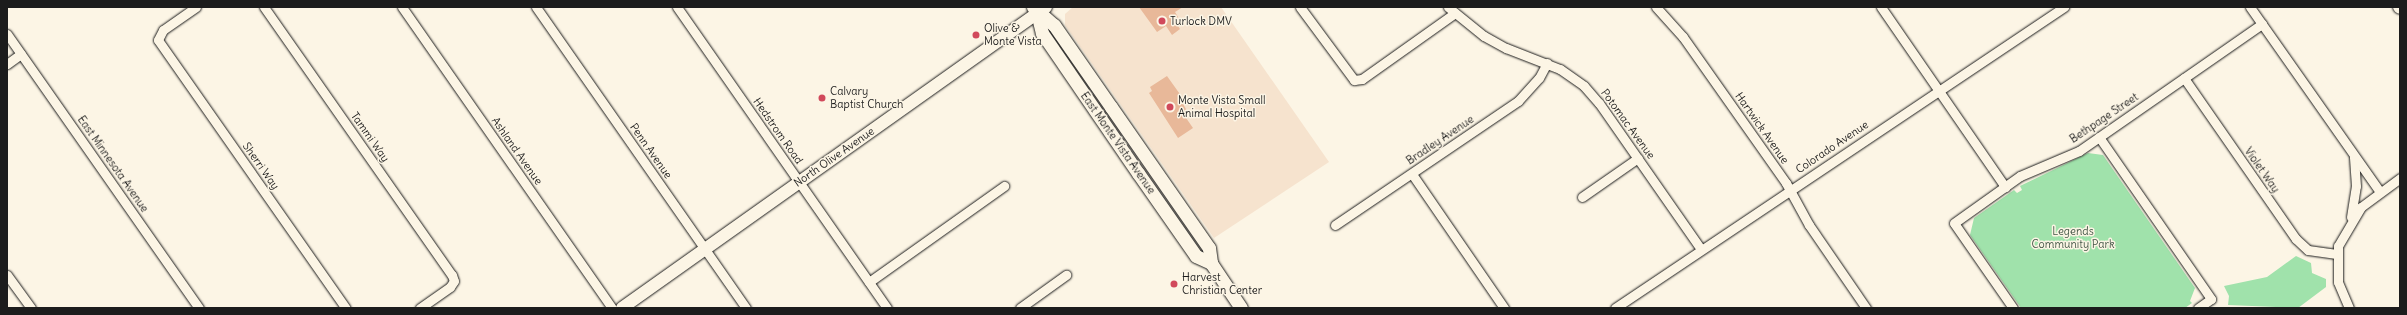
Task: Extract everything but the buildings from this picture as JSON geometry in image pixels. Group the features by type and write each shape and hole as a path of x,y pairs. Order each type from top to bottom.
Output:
{"main road":[{"name":"East Monte Vista Avenue","path":"1039,9 1042,33 1196,256 1211,264"},
{"name":"East Monte Vista Avenue","path":"1039,9 1054,25 1208,248 1211,264 1242,308"},
{"path":"1138,173 1158,190 1173,210 1182,210"}],"street":[{"name":"Sherri Way","path":"196,7 158,37 346,308"},
{"name":"Tammi Way","path":"264,7 452,275 454,281 425,307"},
{"name":"Ashland Avenue","path":"402,7 612,308"},
{"name":"Penn Avenue","path":"536,7 746,308"},
{"name":"Hedstrom Road","path":"677,7 887,308"},
{"path":"1300,7 1354,80 1362,79 1452,10"},
{"name":"Hartwick Avenue","path":"1656,7 1683,37 1791,190 1809,225 1866,308"},
{"path":"1881,7 2005,187"},
{"name":"Colorado Avenue","path":"1614,308 2064,7"},
{"path":"2250,7 2380,192"},
{"name":"North Olive Avenue","path":"622,308 1039,9"},
{"name":"Potomac Avenue","path":"1452,10 1506,48 1547,63 1570,75 1591,93 1701,249"},
{"name":"Bethpage Street","path":"2013,308 1954,223 2005,187 2034,169 2076,152 2262,24"},
{"name":"East Minnesota Avenue","path":"7,34 199,308"},
{"path":"7,64 21,54"},
{"name":"Bradley Avenue","path":"1335,226 1518,101 1539,78 1547,63"},
{"name":"Violet Way","path":"2184,78 2301,246 2335,254"},
{"path":"2099,137 2211,299 2198,308"},
{"path":"2348,308 2338,282 2335,254 2351,219 2356,186 2354,155"},
{"path":"1582,196 1638,158"},
{"path":"1412,174 1504,308"},
{"path":"2351,219 2380,192 2400,178"},
{"path":"869,282 1004,186"},
{"path":"7,275 31,308"},
{"path":"1020,308 1066,275"}],"shaded area":[{"path":"1073,7 1221,7 1329,162 1214,238 1065,25 1065,14"}],"green space":[{"name":"Legends Community Park","path":"2088,153 2103,155 2195,288 2190,301 2192,303 2185,308 2021,308 1970,235 1974,218 2014,190 2017,193 2022,190 2020,186"},
{"path":"2296,256 2311,263 2312,273 2326,279 2326,287 2298,308 2228,305 2229,296 2224,286 2267,277"}],"place":[{"name":"Turlock DMV","path":"1162,21"},
{"name":"Olive & Monte Vista","path":"976,35"},
{"name":"Calvary Baptist Church","path":"822,98"},
{"name":"Monte Vista Small Animal Hospital","path":"1170,107"},
{"name":"Harvest Christian Center","path":"1174,284"}]}
